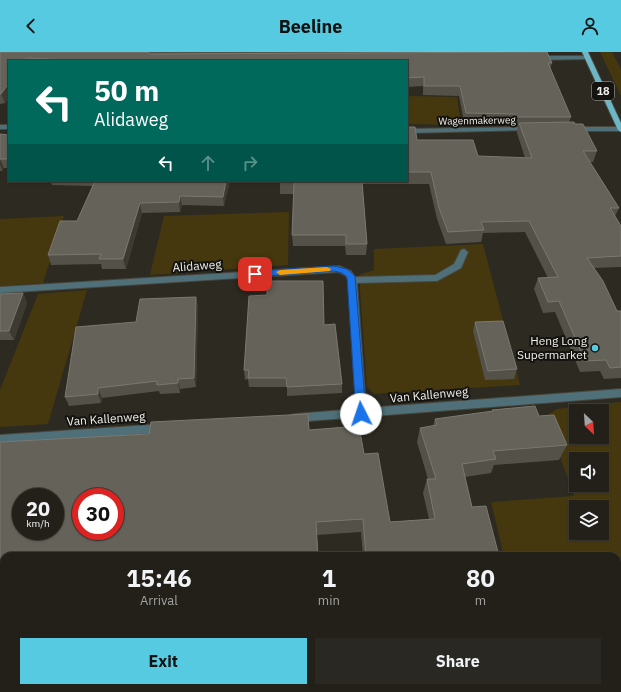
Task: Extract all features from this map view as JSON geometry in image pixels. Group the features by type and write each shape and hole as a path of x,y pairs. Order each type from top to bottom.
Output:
{"main road":[{"name":"18","path":"587,55 621,130"}],"street":[{"path":"527,58 587,55"},
{"name":"Wagenmakerweg","path":"408,131 541,129"},
{"path":"565,129 621,130"},
{"path":"361,414 352,280 437,278 458,266 464,252"},
{"name":"Alidaweg","path":"0,290 334,269 348,273 352,280"},
{"name":"Van Kallenweg","path":"282,419 621,393"},
{"name":"Van Kallenweg","path":"0,440 172,427"}],"shaded area":[{"path":"600,52 612,52 621,69 621,96"},
{"path":"408,96 457,97 461,125 408,124"},
{"path":"289,212 288,265 150,275 164,216"},
{"path":"64,216 43,283 0,286 0,219"},
{"path":"483,244 520,385 374,394 367,387 359,275 374,270 374,249"},
{"path":"87,290 48,424 0,427 0,390 38,294"},
{"path":"621,402 621,552 503,552 491,502 574,496 573,492 609,492 609,452 569,452 569,482 546,416 557,409 569,408 569,444 609,444 609,404 603,404"}],"building":[{"path":"0,52 148,52 150,54 547,52 552,63 548,63 571,117 516,117 515,114 466,113 460,86 424,86 424,77 408,78 408,60 69,60 26,58 24,60 8,60 8,84 0,94"},
{"path":"574,122 575,124 583,124 597,151 583,151 619,208 610,208 621,226 621,256 587,258 603,281 617,311 621,311 621,367 610,368 606,360 585,361 559,301 548,302 538,278 558,277 529,221 481,222 484,230 448,232 439,208 431,172 408,172 408,127 415,127 417,140 473,140 478,156 532,158 519,123"},
{"path":"0,134 8,135 8,159 0,159"},
{"path":"95,182 226,182 223,197 180,196 179,202 140,203 123,259 99,259 101,254 48,255 60,221 77,221"},
{"path":"294,182 362,182 367,244 346,244 346,235 292,235"},
{"path":"267,281 323,281 324,325 335,324 342,384 287,387 286,378 248,378 249,370 244,370 249,296 267,295"},
{"path":"23,293 9,331 0,331 0,294"},
{"path":"196,297 194,378 178,379 178,383 157,385 157,381 98,388 98,394 65,397 76,327 136,322 140,299"},
{"path":"503,321 517,369 488,371 475,322"},
{"path":"535,406 539,416 554,415 567,445 493,451 496,459 462,464 472,507 486,506 498,552 366,552 363,519 316,522 318,552 0,552 0,442 149,434 151,422 308,414 309,430 359,426 364,454 378,453 390,522 435,519 427,479 436,479 420,428 437,425 435,419 493,411 492,410"}],"slow traffic":[{"path":"280,272 327,269"}],"place":[{"name":"Heng Long Supermarket","path":"595,348"}],"route":[{"path":"255,274 339,269 351,276 361,414"}]}
